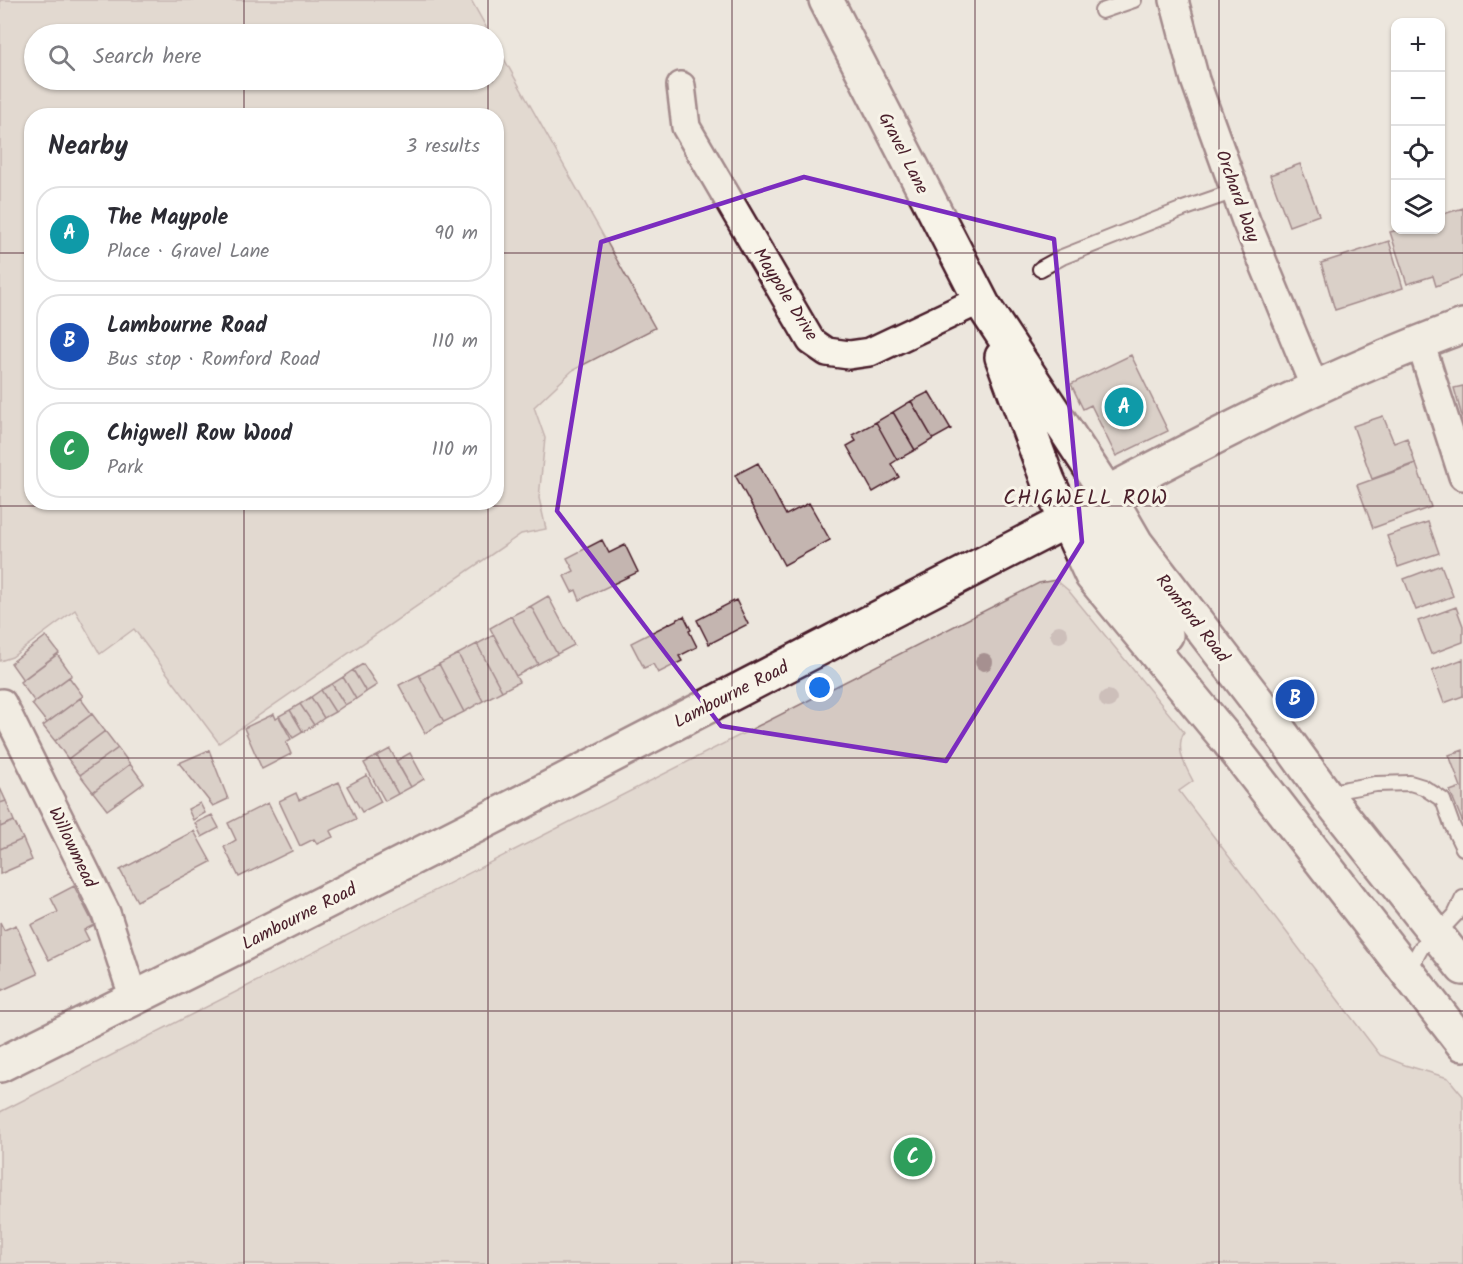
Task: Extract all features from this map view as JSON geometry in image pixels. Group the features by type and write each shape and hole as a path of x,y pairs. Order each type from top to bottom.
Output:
{"main road":[{"name":"Gravel Lane","path":"826,0 981,303 1107,493"},
{"name":"Gravel Lane","path":"981,303 1048,481 1066,521"},
{"name":"Lambourne Road","path":"0,1065 522,802 1066,521 1107,493 1315,388 1419,342 1463,326"},
{"name":"Romford Road","path":"1107,493 1100,540 1123,576 1221,711 1229,742"},
{"name":"Romford Road","path":"1107,493 1136,543 1271,719 1326,795 1463,968"},
{"name":"Romford Road","path":"1066,521 1092,576 1229,742 1463,1044"}],"street":[{"name":"Orchard Way","path":"1174,0 1195,80 1235,191 1315,388"},
{"name":"Maypole Drive","path":"681,86 686,127 812,341 828,352 849,355 870,352 981,303"},
{"path":"1419,342 1463,476"},
{"name":"Willowmead","path":"0,704 2,703 106,913 135,998"}],"lane":[{"path":"1102,11 1134,0"},
{"path":"1040,269 1182,209 1235,191"},
{"path":"1326,795 1376,784 1410,783 1424,786 1443,800 1463,848"},
{"path":"1409,974 1421,948 1455,915 1463,898"}],"highlighted area":[{"path":"804,177 1054,239 1082,542 946,761 721,726 557,511 601,242"}],"shaded area":[{"path":"0,0 471,0 484,24 24,24 24,90 504,90 504,59 655,328 573,370 534,407 545,438 539,498 546,529 521,534 219,743 134,629 100,654 75,610 12,657 0,661"},
{"path":"1056,580 1068,590 1184,732 1181,738 1181,751 1193,781 1179,791 1380,1055 1448,1078 1463,1096 1463,1264 0,1264 0,1112 1039,583"}],"building":[{"path":"1300,164 1319,215 1289,226 1270,175"},
{"path":"1463,208 1463,276 1436,286 1433,276 1407,284 1390,232 1391,234 1445,234 1445,213"},
{"path":"1389,241 1403,288 1335,310 1321,263"},
{"path":"1131,355 1168,431 1116,456 1091,405 1083,409 1071,384"},
{"path":"1463,386 1463,420 1454,388"},
{"path":"929,392 951,429 933,439 911,401"},
{"path":"911,401 933,439 915,450 893,412"},
{"path":"893,412 915,450 897,460 876,422"},
{"path":"1383,416 1394,443 1407,438 1415,463 1372,479 1353,426"},
{"path":"876,422 897,460 891,464 899,477 873,492 847,446 856,441 852,435"},
{"path":"758,463 786,515 809,503 830,540 784,565 735,475"},
{"path":"1416,464 1431,507 1373,528 1357,485"},
{"path":"1428,522 1439,553 1398,567 1387,536"},
{"path":"602,540 609,553 625,545 638,572 580,600 576,590 572,592 564,576 574,571 567,558"},
{"path":"1441,565 1453,596 1416,610 1404,579"},
{"path":"548,596 574,645 557,654 531,606"},
{"path":"736,600 748,624 709,644 697,620"},
{"path":"531,606 557,654 538,664 511,616"},
{"path":"1456,607 1463,626 1463,642 1431,654 1418,621"},
{"path":"511,616 538,664 516,676 490,628"},
{"path":"684,616 697,647 679,656 682,661 658,673 653,664 644,668 631,643"},
{"path":"494,635 519,682 502,691 477,644"},
{"path":"46,636 59,653 23,680 11,663"},
{"path":"477,644 502,691 483,701 458,654"},
{"path":"57,654 72,675 35,702 20,682"},
{"path":"458,654 483,701 464,712 439,664"},
{"path":"1463,659 1463,696 1444,703 1432,671"},
{"path":"363,664 377,685 366,692 353,670"},
{"path":"439,664 464,712 444,722 419,675"},
{"path":"353,670 366,692 356,699 343,677"},
{"path":"419,675 444,722 425,733 399,685"},
{"path":"69,677 83,696 47,723 32,704"},
{"path":"343,677 356,699 345,705 332,684"},
{"path":"332,684 345,705 335,712 321,690"},
{"path":"321,690 335,712 324,718 311,697"},
{"path":"311,697 324,718 314,725 300,704"},
{"path":"80,698 92,714 55,741 43,726"},
{"path":"300,704 314,725 303,732 290,710"},
{"path":"290,710 303,732 293,738 279,716"},
{"path":"92,714 105,731 68,759 55,741"},
{"path":"274,714 276,719 279,717 291,739 286,742 291,754 262,769 244,728"},
{"path":"105,731 118,748 80,775 68,759"},
{"path":"118,748 130,764 93,792 80,775"},
{"path":"390,749 411,787 398,794 377,756"},
{"path":"209,750 228,799 213,806 179,763"},
{"path":"1463,750 1463,823 1450,791 1461,787 1449,755"},
{"path":"410,753 424,779 411,787 396,761"},
{"path":"377,756 398,794 385,801 364,763"},
{"path":"130,764 144,783 107,810 93,792"},
{"path":"367,775 381,802 362,812 347,786"},
{"path":"339,782 356,819 330,831 333,837 317,844 314,839 300,846 279,801 296,793 299,800"},
{"path":"0,788 6,801 0,803"},
{"path":"6,801 14,821 0,827 0,803"},
{"path":"200,803 205,813 193,820 188,809"},
{"path":"268,803 292,851 239,877 224,847 236,840 228,823"},
{"path":"212,815 219,828 202,837 195,823"},
{"path":"14,821 23,839 0,849 0,827"},
{"path":"194,831 211,862 137,901 120,870"},
{"path":"23,839 32,860 0,874 0,849"},
{"path":"74,886 94,925 84,930 89,940 49,960 31,925 58,912 51,898"},
{"path":"0,922 4,930 16,925 38,974 0,991"}],"place":[{"name":"The Maypole","path":"1124,407"},
{"name":"Lambourne Road","path":"1295,699"},
{"name":"Chigwell Row Wood","path":"913,1157"}],"district":[{"name":"CHIGWELL ROW","path":"1086,497"}]}
